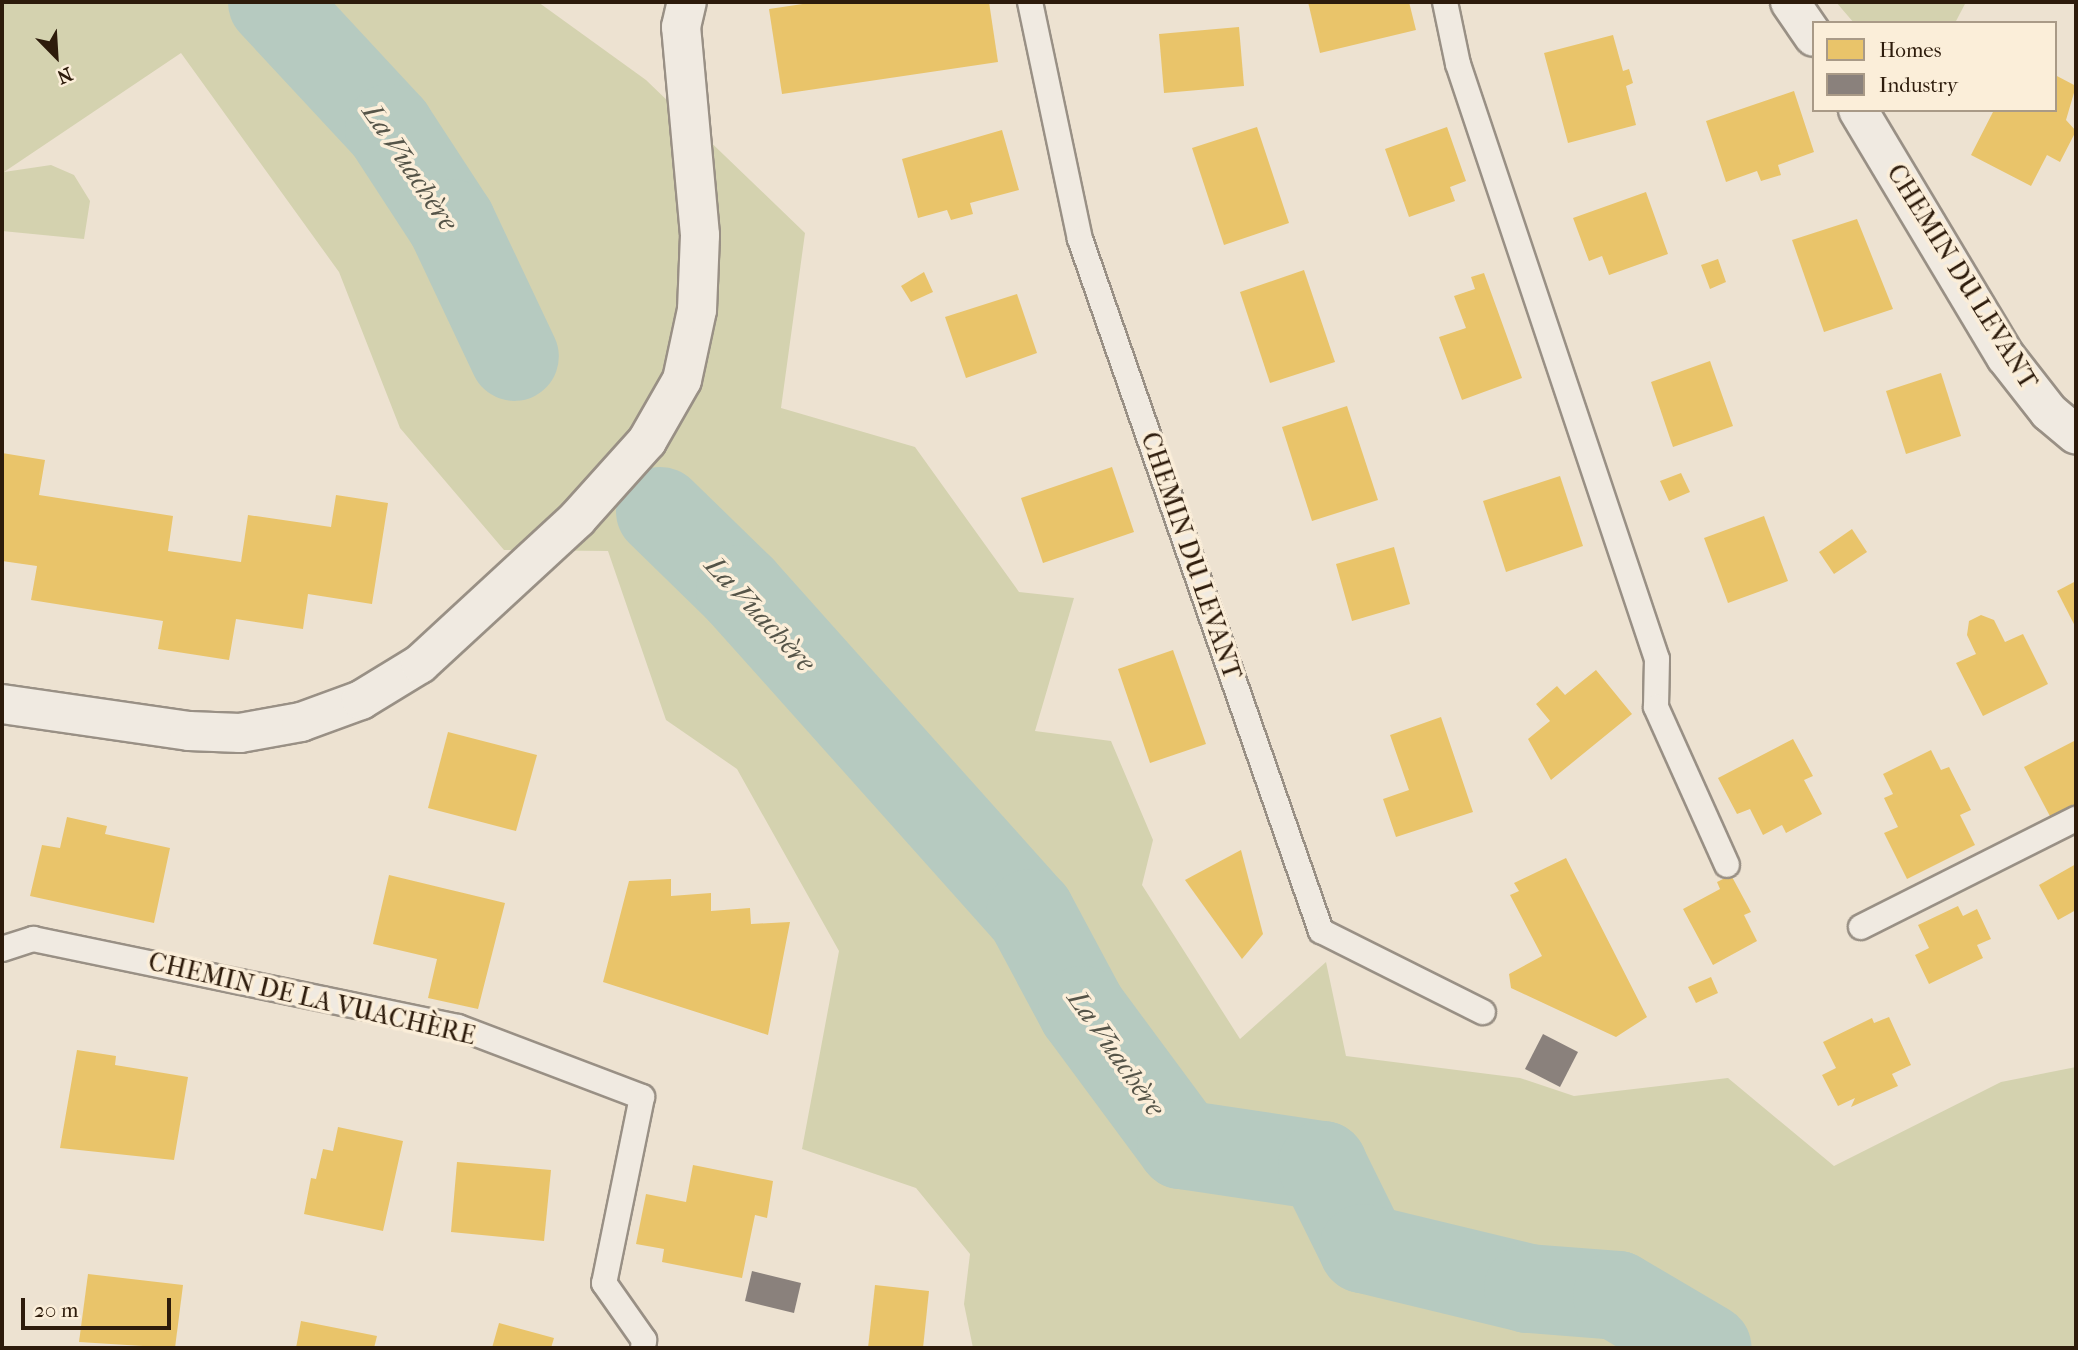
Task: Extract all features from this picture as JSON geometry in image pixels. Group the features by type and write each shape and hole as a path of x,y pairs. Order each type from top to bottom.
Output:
{"street":[{"path":"2,704 189,731 240,733 301,722 361,700 420,664 578,519 647,441 682,380 697,310 700,235 681,27 687,2"},
{"path":"1790,2 1812,34"},
{"name":"CHEMIN DU LEVANT","path":"1859,112 2006,357 2049,412 2076,435"}],"lane":[{"name":"CHEMIN DU LEVANT","path":"1030,2 1080,239 1321,931 1483,1012"},
{"path":"1446,2 1458,64 1657,659 1656,707 1727,865"},
{"path":"1861,927 2076,819"},
{"name":"CHEMIN DE LA VUACHÈRE","path":"2,948 33,939 458,1027 642,1097 604,1283 644,1340 643,1348"}],"shaded area":[{"path":"2,2 538,2 646,80 805,233 781,408 915,447 1019,592 1074,598 1035,731 1111,741 1153,840 1142,885 1240,1039 1326,962 1346,1056 1520,1078 1574,1096 1728,1078 1834,1166 2001,1082 2076,1067 2076,1348 973,1348 964,1304 970,1254 916,1188 802,1149 839,951 737,769 666,720 608,551 504,550 400,428 339,272 181,53 4,172 51,165 74,175 90,201 84,239 2,231"},
{"path":"1836,2 1966,2 1956,21 1852,21"}],"building: Homes":[{"path":"816,2 989,2 998,62 782,94 769,9"},
{"path":"1308,2 1409,2 1416,30 1320,53"},
{"path":"1239,27 1244,86 1164,93 1159,34"},
{"path":"1613,35 1623,71 1629,69 1633,83 1626,86 1636,125 1568,143 1544,53"},
{"path":"2057,76 2076,86 2066,120 2076,131 2060,162 2047,155 2031,186 1971,155 1993,112 2057,112"},
{"path":"1794,91 1814,152 1778,165 1781,175 1761,181 1757,171 1726,182 1706,121"},
{"path":"1257,127 1289,223 1224,245 1192,148"},
{"path":"1447,127 1466,181 1450,187 1455,201 1409,217 1385,149"},
{"path":"1002,130 1019,190 970,203 973,214 951,220 947,210 918,218 902,159"},
{"path":"1646,192 1668,254 1609,275 1602,256 1589,261 1573,218"},
{"path":"1857,219 1893,309 1824,332 1792,240"},
{"path":"1718,259 1726,282 1710,289 1701,265"},
{"path":"1304,270 1335,362 1270,383 1240,292"},
{"path":"924,272 933,292 911,302 901,286"},
{"path":"1484,273 1522,378 1462,400 1439,337 1466,328 1454,296 1475,289 1471,277"},
{"path":"1017,294 1037,353 966,378 945,317"},
{"path":"1710,361 1733,426 1673,447 1651,382"},
{"path":"1941,373 1961,436 1906,454 1886,391"},
{"path":"1347,406 1378,500 1312,521 1282,427"},
{"path":"2,453 45,460 39,495 173,516 168,551 241,562 248,515 331,527 336,495 388,503 372,604 308,594 303,629 236,619 229,660 158,649 163,621 31,600 37,566 2,561"},
{"path":"1112,467 1134,532 1043,563 1021,498"},
{"path":"1681,473 1690,492 1669,501 1660,481"},
{"path":"1560,476 1583,546 1506,572 1483,501"},
{"path":"1764,516 1788,581 1728,603 1704,538"},
{"path":"1852,529 1867,552 1834,574 1819,552"},
{"path":"1394,547 1410,604 1352,621 1336,564"},
{"path":"2076,581 2076,628 2057,591"},
{"path":"1981,615 1994,620 2005,642 2023,634 2048,684 1983,716 1956,663 1976,654 1967,635 1969,621"},
{"path":"1173,650 1206,744 1150,763 1118,669"},
{"path":"1596,670 1632,714 1551,780 1528,739 1550,721 1536,704 1557,686 1565,695"},
{"path":"1441,717 1473,812 1396,837 1383,799 1409,790 1390,735"},
{"path":"448,732 537,755 516,831 428,808"},
{"path":"1793,739 1813,776 1804,780 1822,814 1786,833 1782,825 1763,835 1750,809 1737,814 1718,778"},
{"path":"2076,740 2076,808 2052,820 2024,767"},
{"path":"1931,750 1941,770 1949,767 1971,810 1960,815 1975,845 1907,879 1884,833 1898,827 1884,798 1893,794 1883,774"},
{"path":"67,817 107,826 105,834 170,848 154,923 30,896 42,845 60,848"},
{"path":"1241,850 1263,934 1242,959 1185,880"},
{"path":"1566,858 1647,1017 1616,1037 1511,988 1509,974 1542,956 1510,895 1519,891 1514,883"},
{"path":"2076,864 2076,910 2058,920 2039,885"},
{"path":"389,875 505,903 478,1009 428,998 437,959 373,944"},
{"path":"1731,875 1751,912 1744,915 1757,941 1713,965 1683,909 1720,889 1717,882"},
{"path":"671,879 671,896 711,893 711,911 750,908 751,924 790,922 768,1035 603,982 629,881"},
{"path":"1958,906 1963,916 1977,909 1991,939 1977,945 1983,958 1929,984 1915,955 1929,948 1918,925"},
{"path":"1711,977 1718,993 1696,1003 1688,987"},
{"path":"1889,1017 1911,1065 1892,1074 1898,1086 1851,1107 1855,1098 1838,1106 1822,1075 1836,1068 1823,1042 1872,1018 1874,1023"},
{"path":"77,1050 116,1056 115,1065 188,1077 174,1160 60,1148"},
{"path":"338,1127 403,1141 383,1231 304,1214 311,1178 316,1179 323,1149 333,1151"},
{"path":"457,1162 551,1170 544,1241 451,1232"},
{"path":"693,1165 773,1181 767,1218 755,1215 742,1278 662,1262 664,1249 636,1244 646,1194 686,1202"},
{"path":"88,1274 183,1285 175,1348 79,1342"},
{"path":"875,1285 929,1291 923,1348 868,1348"},
{"path":"301,1321 377,1336 374,1348 296,1348"},
{"path":"499,1323 554,1338 551,1348 492,1348"}],"building: Industry":[{"path":"1543,1034 1578,1052 1560,1087 1525,1069"},
{"path":"752,1271 801,1283 794,1313 745,1301"}],"waterway":[{"name":"La Vuachère","path":"272,2 389,128 451,223 514,356"},
{"name":"La Vuachère","path":"660,511 740,589 1030,913 1082,1010 1181,1144 1322,1165 1363,1248 1528,1288 1617,1295 1707,1348"}]}
